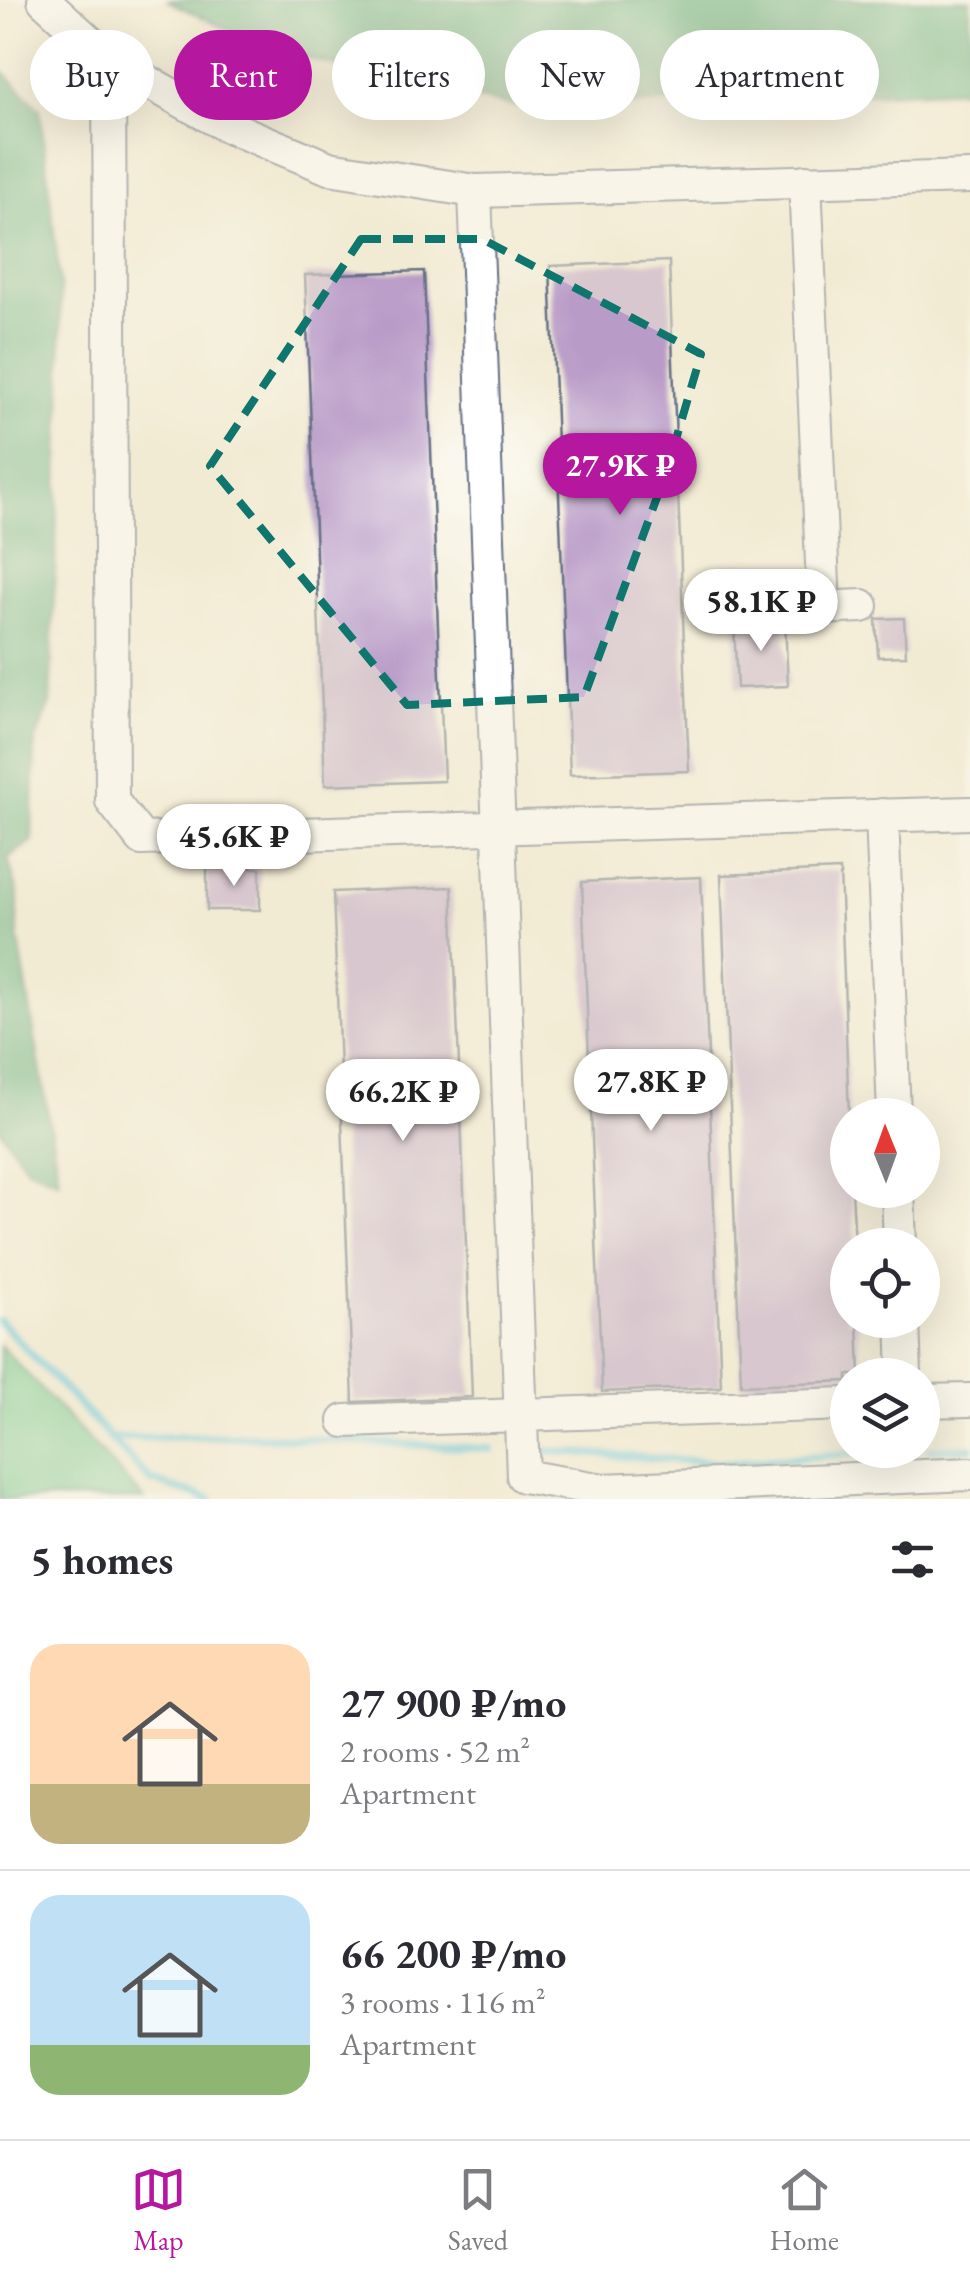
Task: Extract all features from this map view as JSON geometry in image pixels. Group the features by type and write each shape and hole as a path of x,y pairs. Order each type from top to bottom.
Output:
{"lane":[{"path":"44,0 76,30"},
{"path":"154,85 224,125 330,168 475,191 970,177"},
{"path":"109,120 112,801 142,839 970,812"},
{"path":"805,181 824,608"},
{"path":"475,191 524,1476 603,1490 852,1468"},
{"path":"756,611 862,606"},
{"path":"882,815 893,1098"},
{"path":"940,1401 970,1400"},
{"path":"345,1421 830,1405"},
{"path":"937,1468 970,1474"}],"highlighted area":[{"path":"361,239 482,239 701,354 667,470 584,697 407,705 210,466"}],"green space":[{"path":"166,0 970,0 970,89 879,93 879,30 660,30 660,103 640,104 640,30 505,30 505,104 485,100 485,30 332,30 332,65 312,60 312,30 229,30"},
{"path":"0,68 30,99 30,120 41,120 60,283 62,381 50,704 35,742 32,841 8,858 18,894 18,935 59,1181 27,1168 0,1129"},
{"path":"0,1345 144,1499 0,1499"}],"building":[{"path":"669,261 689,771 570,775 550,266"},
{"path":"424,271 444,781 325,785 305,275"},
{"path":"904,618 906,656 878,657 876,619"},
{"path":"785,621 788,686 737,688 734,623"},
{"path":"207,868 260,868 260,910 207,910"},
{"path":"840,870 848,1098 830,1098 830,1208 853,1208 854,1228 830,1228 830,1338 859,1338 859,1358 830,1358 830,1382 741,1385 721,875"},
{"path":"701,877 721,1387 602,1392 582,882"},
{"path":"452,887 472,1397 353,1402 333,892"}],"waterway":[{"path":"0,1321 151,1481 211,1499"},
{"path":"110,1438 254,1436 491,1449"},
{"path":"940,1449 970,1448"},
{"path":"548,1451 723,1463 830,1455"}]}
